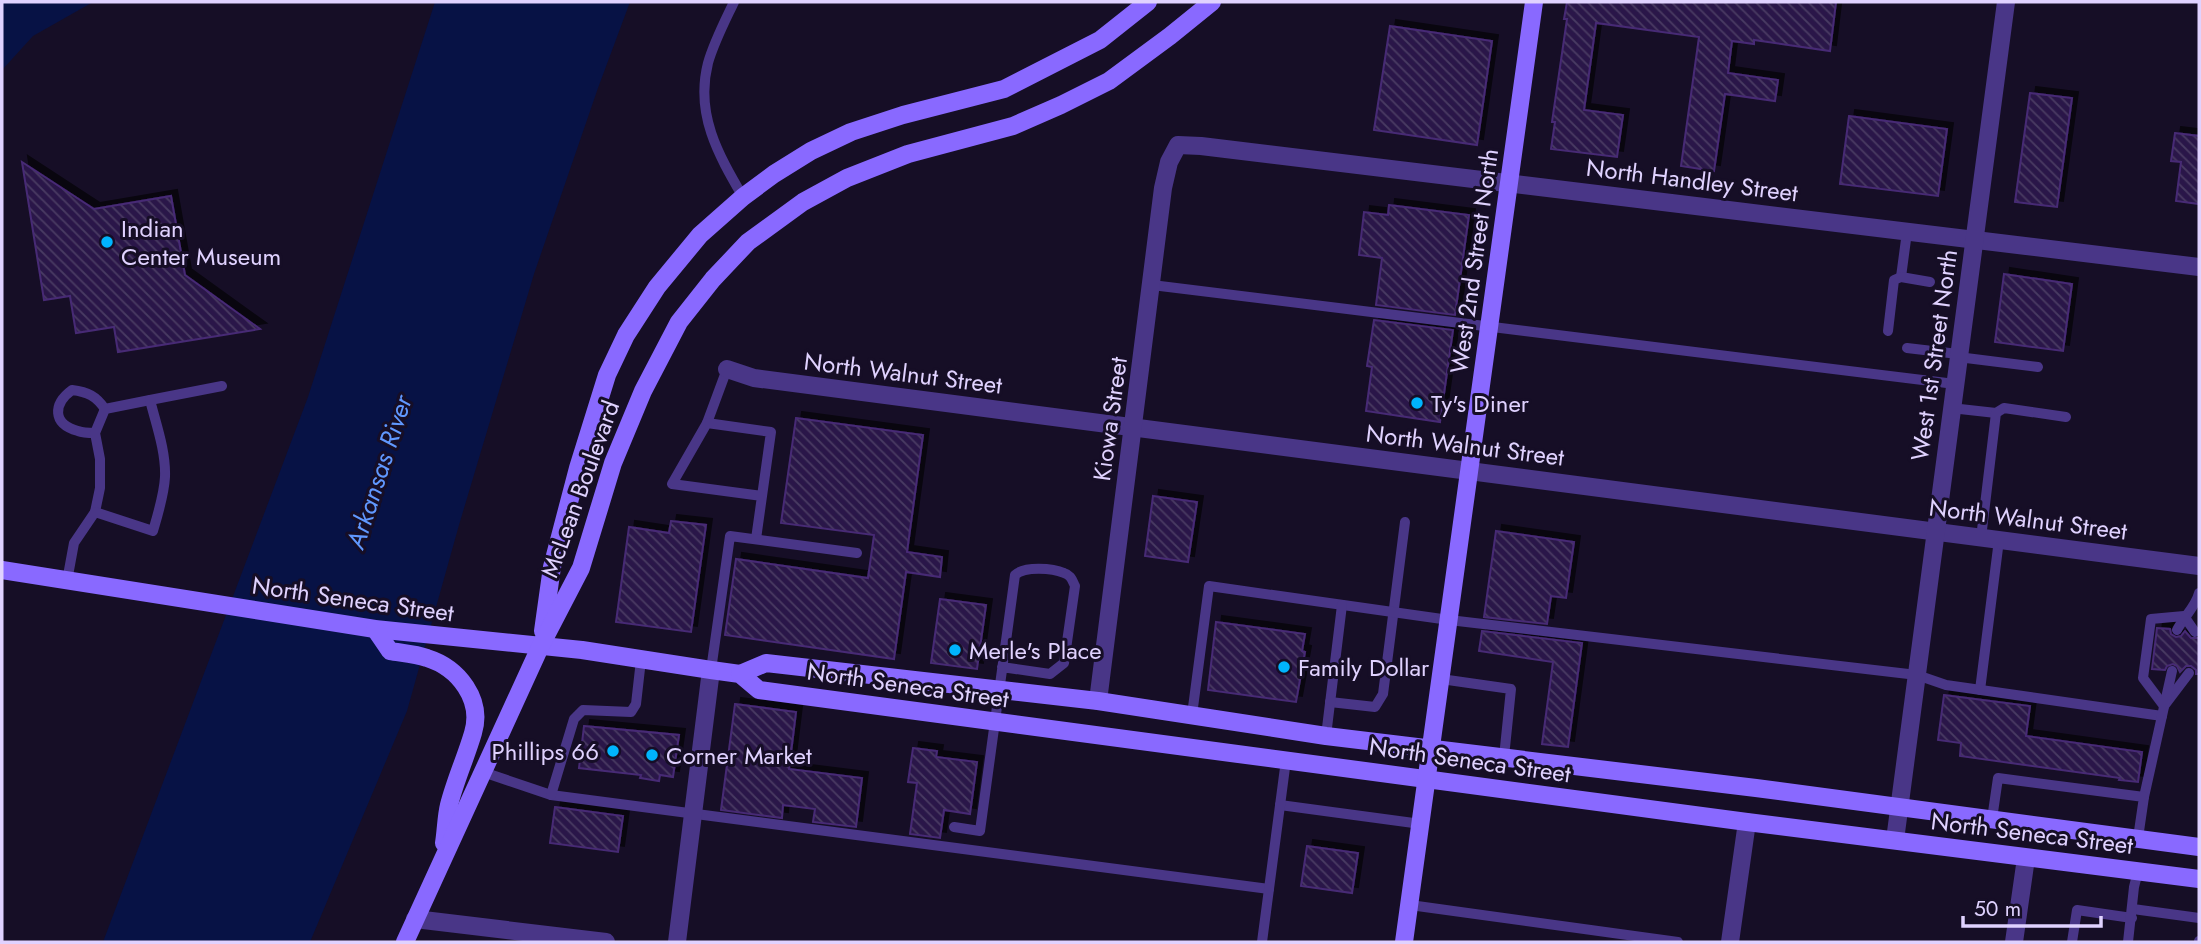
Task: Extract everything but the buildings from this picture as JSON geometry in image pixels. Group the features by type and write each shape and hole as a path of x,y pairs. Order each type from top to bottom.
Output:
{"main road":[{"name":"McLean Boulevard","path":"541,645 552,567 578,468 607,375 626,335 657,287 700,235 743,197 811,151 851,132 903,115 1004,89 1100,40 1148,2"},
{"name":"McLean Boulevard","path":"541,645 581,568 613,463 643,391 679,322 713,279 748,242 803,202 847,178 908,154 1013,126 1109,81 1212,2"},
{"name":"West 2nd Street North","path":"1404,942 1534,2"},
{"name":"North Seneca Street","path":"2,570 375,629 541,645 740,674 766,663 1097,702 1326,736 1900,806 2199,847"},
{"path":"375,629 390,651 427,658 462,680 472,696 474,732 448,808 443,859"},
{"path":"405,942 541,645"},
{"name":"North Seneca Street","path":"740,674 759,690 1747,822 2199,879"}],"street":[{"name":"West 1st Street North","path":"1895,840 2006,2"},
{"name":"North Handley Street","path":"1178,145 1510,182 2199,267"},
{"name":"Kiowa Street","path":"1097,702 1163,188 1169,162 1178,145"},
{"name":"North Walnut Street","path":"727,369 754,378 2199,566"},
{"path":"677,942 711,670"},
{"path":"1730,942 1747,822"},
{"path":"2014,942 2026,858"},
{"path":"415,919 607,942"}],"lane":[{"path":"733,2 708,62 704,92 708,128 722,161 743,197"},
{"path":"1901,277 1907,232"},
{"path":"1888,331 1894,280 1901,277 1930,282"},
{"path":"1152,285 1955,384"},
{"path":"1907,348 2038,367"},
{"path":"727,369 706,423 672,484 762,496"},
{"path":"105,409 222,386"},
{"path":"95,433 76,431 63,423 58,412 61,398 72,390 83,391 96,396 105,409"},
{"path":"95,512 153,531 165,476 161,440 150,400"},
{"path":"1951,408 1996,414 2004,408 2066,417"},
{"path":"67,581 74,543 95,512 100,459 95,433 105,409"},
{"path":"1981,538 1996,414"},
{"path":"706,423 771,432 756,539"},
{"path":"1330,702 1375,707 1383,694 1405,522"},
{"path":"711,670 730,536 857,553"},
{"path":"1980,690 1999,540"},
{"path":"954,827 980,831 1002,667 1015,575 1020,569 1028,568 1064,572 1071,577 1075,586 1064,663 1050,674 1002,667"},
{"path":"1192,715 1209,586 1449,620 1917,675 1946,685 1980,690 2163,711"},
{"path":"2177,630 2184,616 2199,598 2199,593"},
{"path":"1326,736 1342,605"},
{"path":"2163,711 2143,678 2151,619 2184,616"},
{"path":"2184,616 2195,632"},
{"path":"551,795 574,719 583,710 631,712 636,705 641,660"},
{"path":"2138,838 2144,797 2172,671"},
{"path":"2163,711 2189,673"},
{"path":"1441,679 1511,689 1504,757"},
{"path":"1262,942 1286,760"},
{"path":"483,772 551,795 1269,889"},
{"path":"1992,818 1998,778 2144,797"},
{"path":"1280,805 1421,824"},
{"path":"2128,942 2138,871"},
{"path":"1410,905 1678,942"},
{"path":"2072,942 2077,910 2199,918"}],"water":[{"path":"2,2 93,2 33,36 2,70"},
{"name":"Arkansas River","path":"435,2 630,2 534,274 407,711 310,942 103,942 308,397"}],"place":[{"name":"Indian Center Museum","path":"107,242"},
{"name":"Ty's Diner","path":"1417,403"},
{"name":"Merle's Place","path":"955,650"},
{"name":"Family Dollar","path":"1284,667"},
{"name":"Phillips 66","path":"613,751"},
{"name":"Corner Market","path":"652,755"}]}
